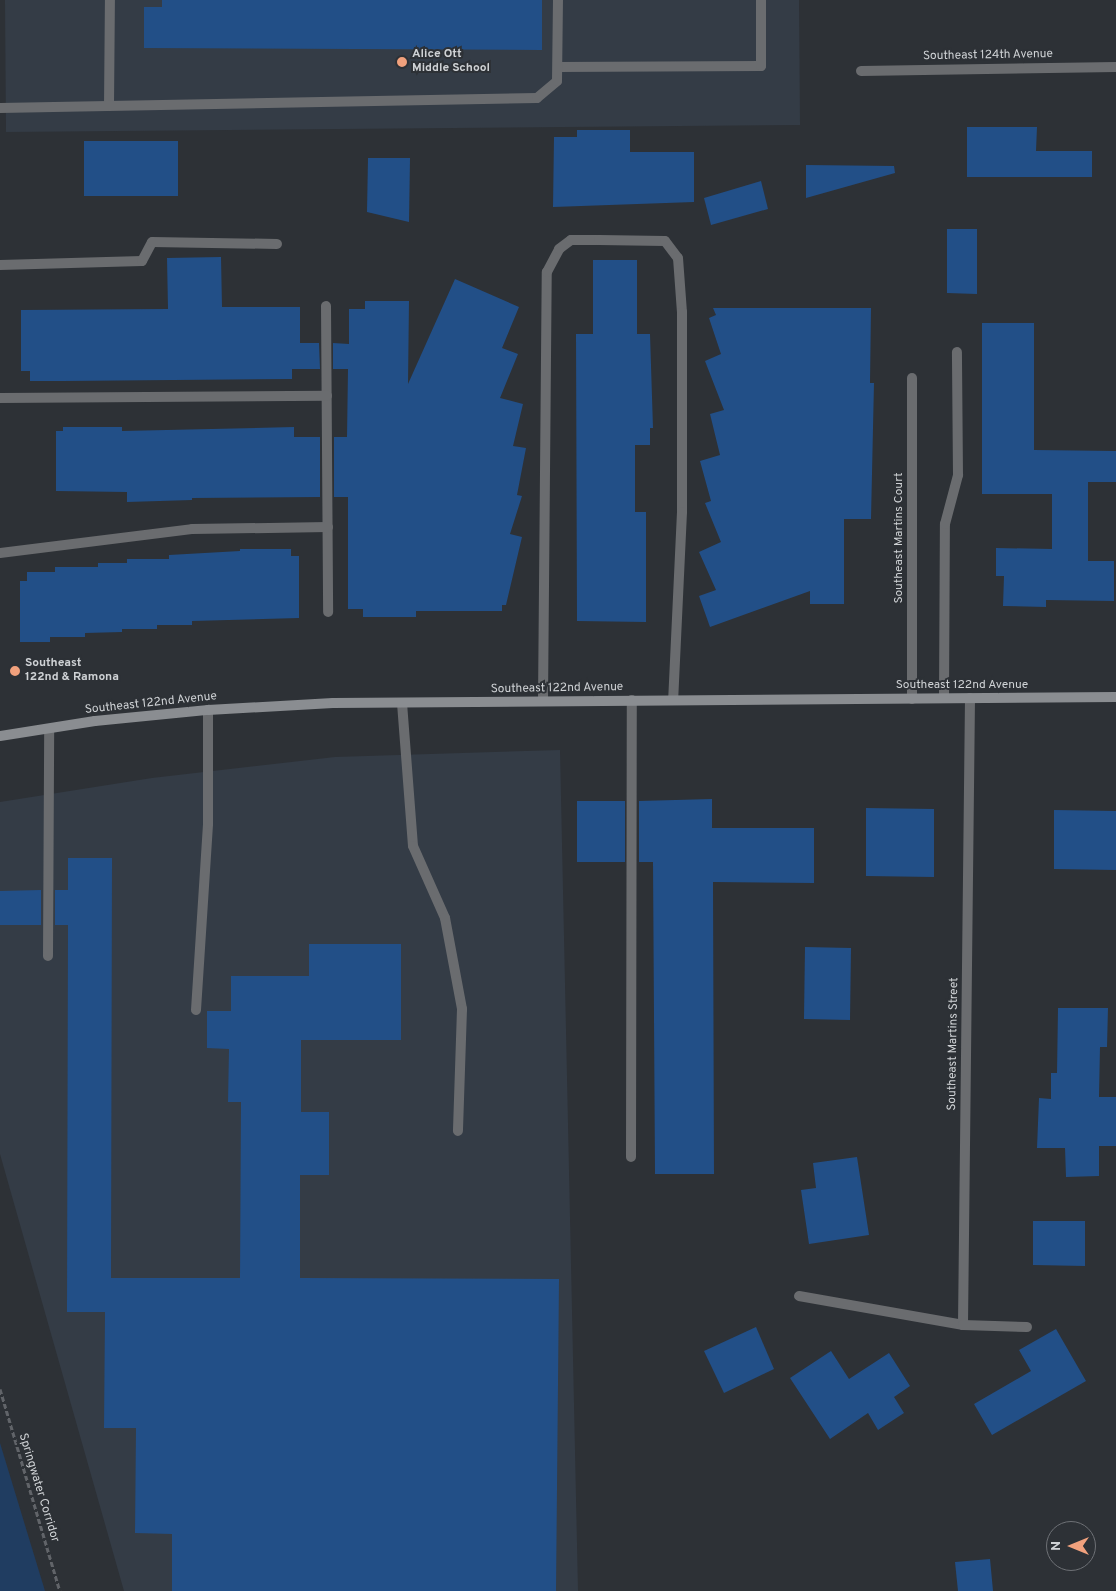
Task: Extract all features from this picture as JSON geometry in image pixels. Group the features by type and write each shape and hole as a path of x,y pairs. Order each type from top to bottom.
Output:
{"main road":[{"name":"Southeast 122nd Avenue","path":"0,736 49,728 208,710 402,703 1116,697"}],"street":[{"path":"109,106 110,0"},
{"path":"0,108 537,98 557,81 558,0"},
{"path":"558,67 761,66 761,0"},
{"name":"Southeast 124th Avenue","path":"861,71 1116,67"},
{"path":"543,701 547,272 559,249 571,240 665,241 678,258 682,312 682,512 673,700"},
{"path":"0,265 142,261 152,242 277,244"},
{"path":"326,306 328,612"},
{"path":"944,698 945,524 958,475 957,352"},
{"name":"Southeast Martins Court","path":"912,378 912,698"},
{"path":"0,398 327,396"},
{"path":"0,553 192,529 328,527"},
{"name":"Southeast Martins Street","path":"963,1326 970,698"},
{"path":"631,1157 632,700"},
{"path":"402,703 414,846 445,918 462,1009 458,1131"},
{"path":"196,1010 208,824 208,710"},
{"path":"48,956 49,728"},
{"path":"799,1296 963,1326 1027,1327"}],"path":[{"name":"Springwater Corridor","path":"0,1389 60,1591"}],"shaded area":[{"name":"Alice Ott Middle School","path":"5,0 799,0 800,125 6,132"},
{"path":"560,750 578,1591 124,1591 0,1154 0,802 152,778 335,757"},
{"path":"0,1443 45,1591 0,1591"}],"building":[{"path":"162,0 542,0 542,50 144,48 144,7 162,7"},
{"path":"967,127 1037,127 1036,151 1092,151 1092,177 967,177"},
{"path":"577,130 630,130 630,152 694,152 694,202 553,207 554,137 577,137"},
{"path":"84,141 178,141 178,196 84,196"},
{"path":"368,158 410,158 409,222 367,212"},
{"path":"806,165 894,166 895,173 806,198"},
{"path":"761,181 768,209 711,225 704,198"},
{"path":"947,229 977,229 977,294 947,293"},
{"path":"221,257 222,307 300,307 300,343 319,343 320,369 292,369 292,379 63,381 30,381 30,371 21,371 21,310 168,309 167,258"},
{"path":"593,260 637,260 637,334 650,334 653,428 650,428 650,445 635,445 635,512 646,512 646,622 577,621 576,334 593,334"},
{"path":"455,279 519,307 502,348 518,354 500,398 523,404 513,446 526,448 517,495 522,496 510,534 522,537 506,605 502,605 502,611 416,611 416,617 363,617 363,609 348,609 348,497 334,497 334,437 347,437 348,369 333,369 333,343 349,344 349,309 365,309 365,301 409,301 408,384"},
{"path":"713,308 871,308 870,383 874,383 871,519 844,519 844,604 810,604 810,591 710,627 699,596 716,590 699,552 721,542 705,503 711,501 700,461 720,455 710,414 724,410 705,361 721,354 709,318 716,315"},
{"path":"982,323 1034,323 1034,450 1116,451 1116,482 1088,482 1088,561 1114,561 1114,601 1046,600 1046,607 1003,606 1004,576 996,576 996,548 1052,549 1052,494 982,494"},
{"path":"63,427 122,427 122,431 294,427 294,437 320,437 320,497 192,498 192,500 127,502 127,492 56,491 56,431 63,431"},
{"path":"240,549 291,549 291,556 299,556 299,618 192,621 192,625 157,625 157,629 122,629 122,632 85,633 85,637 50,637 50,642 20,642 20,581 27,581 27,572 55,572 55,567 98,567 98,563 127,563 127,559 169,559 169,555 240,551"},
{"path":"712,799 712,828 814,828 814,883 713,882 714,1174 655,1174 653,862 639,862 639,801"},
{"path":"577,801 625,801 625,862 577,862"},
{"path":"866,808 934,809 934,877 866,876"},
{"path":"1054,810 1116,811 1116,870 1054,869"},
{"path":"68,858 112,858 111,1278 240,1278 241,1102 228,1102 229,1049 207,1048 207,1011 231,1011 231,976 309,976 309,944 401,944 401,1040 301,1040 301,1112 329,1112 329,1175 300,1175 300,1278 559,1279 556,1591 172,1591 172,1534 135,1533 136,1428 104,1428 105,1312 67,1312 68,925 55,925 55,890 68,890"},
{"path":"41,890 41,925 0,925 0,891"},
{"path":"805,947 851,948 850,1020 804,1019"},
{"path":"1058,1008 1108,1008 1107,1047 1100,1047 1099,1097 1116,1097 1116,1146 1099,1146 1099,1176 1066,1177 1065,1148 1037,1148 1039,1098 1051,1099 1051,1073 1057,1073"},
{"path":"857,1157 869,1235 809,1244 801,1190 816,1188 813,1163"},
{"path":"1033,1221 1085,1221 1085,1266 1033,1265"},
{"path":"756,1327 774,1369 724,1393 704,1351"},
{"path":"1056,1329 1086,1381 992,1435 974,1404 1031,1371 1019,1350"},
{"path":"831,1351 849,1379 889,1353 910,1386 894,1397 904,1413 878,1430 868,1413 830,1439 790,1378"},
{"path":"990,1559 993,1591 958,1591 955,1562"}],"place":[{"name":"Alice Ott Middle School","path":"402,62"},
{"name":"Southeast 122nd & Ramona","path":"15,671"}]}
